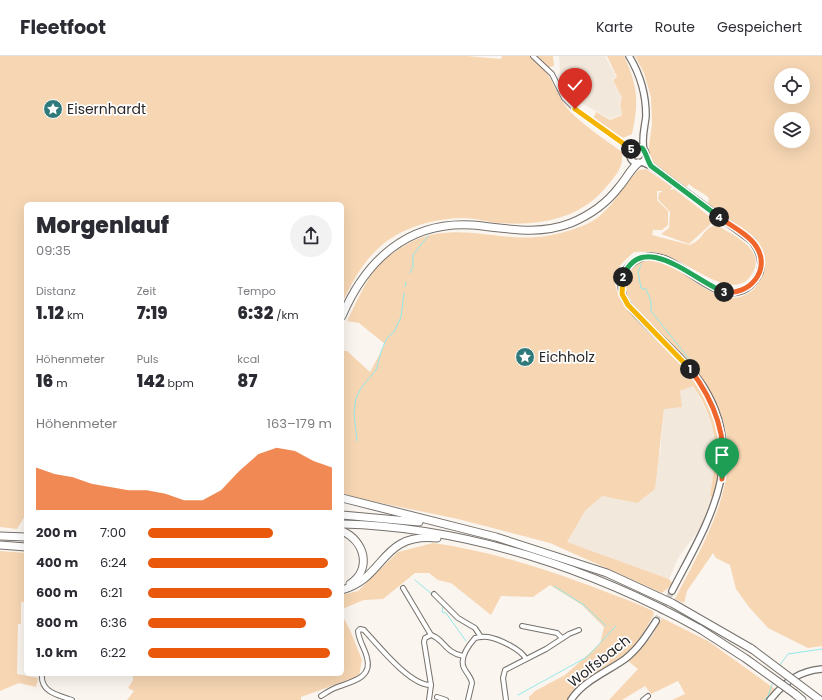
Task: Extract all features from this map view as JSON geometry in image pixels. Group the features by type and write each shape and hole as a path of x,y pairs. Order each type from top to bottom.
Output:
{"highway":[{"path":"344,312 356,289 373,265 389,249 408,238 429,230 451,225 529,231 560,226 580,219 604,202 618,188 640,161"},
{"path":"344,499 532,548 607,573 644,589 752,649 820,700"},
{"path":"344,515 382,517 459,528"},
{"path":"344,524 418,530 477,542 598,579 658,606 700,629 745,658 802,700"},
{"path":"344,532 350,535 358,543 364,559 362,572 344,589"},
{"path":"0,536 24,537"},
{"path":"344,590 360,582 389,552 402,542 409,539 425,537 477,542"},
{"path":"0,545 24,547"}],"main road":[{"path":"630,56 640,78 644,93 646,116 642,140 644,150 640,161"},
{"path":"642,140 634,148 630,155 651,166 752,241 758,251 761,262 759,274 753,283 744,290 731,293 713,287 670,262 657,257 644,257 634,261 623,275 621,288 625,300 634,312 688,367 703,386 714,408 723,437 723,470 717,500 707,523 672,591"},
{"path":"634,148 644,150"},
{"name":"Wolfsbach","path":"571,700 582,688 626,658 636,649 656,621"},
{"path":"770,700 792,678 808,671 822,669"}],"street":[{"path":"533,56 552,74 564,98 575,109 634,148"},
{"path":"403,588 431,635 435,636 453,654 463,656"},
{"path":"434,594 458,618 475,628 481,637"},
{"path":"522,626 557,634 562,638"},
{"path":"321,696 333,688 358,680 366,672 368,663 367,657 360,642 358,631 360,629 364,630 418,682 431,685"},
{"path":"506,700 503,682 505,670 579,630"},
{"path":"429,700 431,685 424,642 425,638 431,635"},
{"path":"468,700 472,683 463,667 463,656 470,643 475,638 481,637 494,639 521,652 526,659"},
{"path":"42,676 42,682 46,689 72,700"},
{"path":"643,700 648,696"},
{"path":"437,697 446,700"}],"shaded area":[{"path":"0,56 467,56 501,59 502,56 553,56 554,66 549,67 545,71 551,79 562,101 583,124 622,152 621,166 607,186 597,197 585,206 558,218 514,224 468,218 456,218 425,223 404,231 392,237 366,261 353,281 344,299 344,202 24,202 24,517 17,529 0,527"},
{"path":"559,56 605,56 616,77 612,79 622,98 619,104 622,114 610,119 565,94 561,83"},
{"path":"607,56 624,56 635,86 636,113 632,134 623,138 593,119 596,112 610,120 622,115 620,104 622,98 613,80 617,77"},
{"path":"635,56 822,56 822,646 808,648 768,628 749,607 736,589 730,565 716,558 713,553 687,591 684,603 675,599 699,553 720,503 726,478 728,452 725,426 715,401 709,391 695,371 635,306 625,288 624,280 627,272 635,265 652,259 668,264 712,293 724,297 735,298 752,291 764,272 765,263 764,254 758,242 708,203 709,198 689,184 686,187 652,162 648,153 652,124 651,97 644,73"},
{"path":"646,169 672,187 670,190 674,189 709,216 713,222 689,244 661,234 669,228 670,212 658,199 659,193 663,191 657,191 657,200 668,211 668,225 662,230 653,230 652,235 690,245 698,240 709,228 712,226 718,226 748,246 756,260 755,268 750,277 741,283 731,285 707,277 672,257 652,252 634,252 617,271 615,279 616,289 628,310 688,372 704,395 713,412 719,436 720,449 720,462 716,487 713,499 710,495 715,451 712,425 702,400 693,386 680,391 682,407 664,409 655,489 637,503 602,496 585,511 567,542 669,579 673,584 662,593 550,543 458,519 357,498 344,494 344,351 347,351 370,372 385,344 359,323 347,321 366,284 380,264 404,246 421,238 437,234 453,232 537,237 556,234 576,228 587,224 603,213 639,170"},
{"path":"693,386 708,413 713,430 716,463 710,495 713,499 702,526 678,558 669,579 567,542 585,511 602,496 637,503 660,453 664,409 680,391"},
{"path":"433,543 486,553 539,568 591,586 642,606 653,611 654,614 637,644 621,657 580,683 567,700 529,700 529,697 535,691 565,675 600,644 604,627 582,605 550,585 533,597 501,596 491,615 451,583 438,580 429,573 415,573 383,599 364,600 344,608 344,594 358,591 398,552"},
{"path":"0,551 24,553 24,602 21,602 21,624 18,624 17,674 38,678 36,687 19,683 0,691"},
{"path":"662,618 708,641 775,689 766,700 672,700 685,694 678,681 651,694 645,686 622,700 609,700 638,669 628,661 652,636"},
{"path":"344,619 362,660 359,676 301,697 301,700 127,700 134,691 128,688 133,680 133,676 344,676"}],"waterway":[{"path":"410,273 413,267 413,255 428,236"},
{"name":"Wolfsbach","path":"641,265 638,272 641,288 646,289 651,301 651,311 693,364"},
{"path":"405,287 406,282"},
{"path":"357,441 354,413 356,398 361,388 376,370 387,338 394,332 401,317 404,293"},
{"path":"415,580 433,595"},
{"path":"554,586 584,605 606,626"},
{"path":"443,606 442,612 446,613 466,641"},
{"name":"Wolfsbach","path":"518,695 587,657 616,626"},
{"path":"779,666 788,654 822,649"},
{"path":"764,700 768,696 773,682"}],"tunnel":[{"path":"656,621 672,591"}],"place":[{"name":"Eisernhardt","path":"53,109"},
{"name":"Eichholz","path":"525,357"}],"route":[{"path":"575,109 632,150 633,148 641,147 646,153 645,158 651,166 752,241 760,256 761,268 753,283 744,290 731,293 718,290 670,262 652,256 639,258 634,261 623,275 621,288 622,294 628,305 688,367 703,386 709,397 723,437 724,460 722,479"}]}
